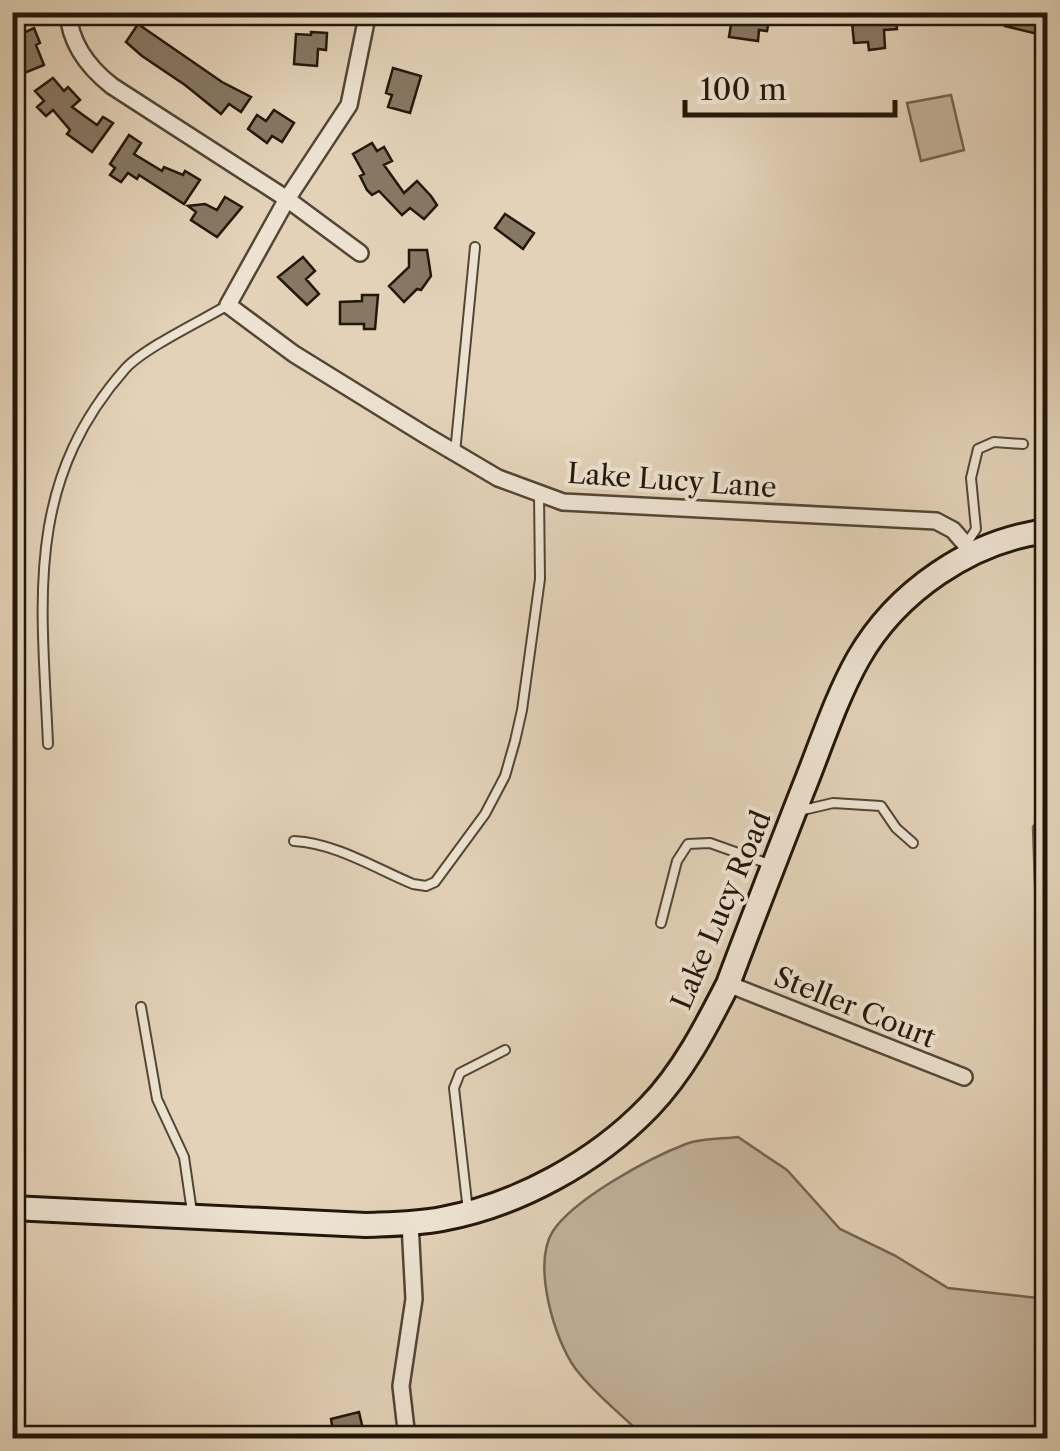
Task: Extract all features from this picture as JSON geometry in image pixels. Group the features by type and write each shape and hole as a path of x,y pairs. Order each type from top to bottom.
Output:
{"street":[{"path":"68,12 69,25 88,67 287,199 360,254"},
{"path":"228,305 287,199 349,106 368,12"},
{"name":"Lake Lucy Lane","path":"228,305 294,354 498,478 563,502 936,521 953,530 970,548"},
{"name":"Lake Lucy Road","path":"12,1208 366,1226 410,1223 504,1201 580,1163 650,1106 707,1026 728,984 845,686 873,636 917,590 970,548 1048,532"},
{"name":"Steller Court","path":"728,984 964,1077"},
{"path":"406,1438 401,1386 414,1298 410,1223"}],"lane":[{"path":"456,453 475,247"},
{"path":"48,744 41,580 54,501 76,440 127,367 228,305"},
{"path":"970,548 976,529 972,478 978,449 994,442 1024,444"},
{"path":"294,842 336,851 412,884 426,886 435,882 485,814 505,776 522,710 540,579 539,493"},
{"path":"794,812 833,803 881,806 896,828 913,843"},
{"path":"661,922 677,860 688,844 710,843 774,866"},
{"path":"141,1007 157,1099 184,1157 192,1216"},
{"path":"468,1212 454,1088 460,1072 505,1050"}],"shaded area":[{"path":"951,95 964,150 921,161 907,103"},
{"path":"1047,808 1047,900 1035,886 1033,827"},
{"path":"738,1137 787,1170 840,1229 894,1255 948,1288 1047,1299 1047,1438 645,1438 600,1396 575,1368 553,1321 545,1262 553,1231 595,1193 653,1159 692,1142"}],"building":[{"path":"733,12 770,14 767,31 759,30 758,41 729,37"},
{"path":"895,12 897,29 884,30 885,48 869,50 868,42 854,43 852,22"},
{"path":"1009,12 1048,12 1048,27 1042,26 1038,34 1005,26"},
{"path":"138,24 222,82 251,97 241,112 229,104 221,114 142,56 126,42"},
{"path":"34,28 44,65 12,78 12,63 16,62 12,42"},
{"path":"327,33 326,50 318,49 317,66 294,64 296,34"},
{"path":"393,68 421,76 410,113 388,107 392,95 386,93"},
{"path":"53,78 64,91 68,87 80,100 72,107 97,125 103,117 113,123 92,152 67,134 70,130 53,110 46,116 37,107 44,101 35,91"},
{"path":"274,110 294,123 282,142 272,136 267,143 248,129 257,115 266,121"},
{"path":"129,135 141,143 134,154 162,171 164,167 183,175 185,171 200,180 184,204 139,175 137,179 128,173 121,182 110,175 115,168 110,164"},
{"path":"372,143 377,151 384,147 392,161 384,165 404,193 417,181 431,196 437,205 424,219 410,208 402,215 379,191 372,195 367,190 360,176 364,174 353,154"},
{"path":"225,197 242,207 217,237 191,220 196,212 188,206 205,204 217,210"},
{"path":"505,214 534,233 523,249 495,228"},
{"path":"409,250 427,250 431,276 421,290 417,289 404,302 389,286 409,267"},
{"path":"303,257 315,271 306,279 319,294 307,305 278,277"},
{"path":"362,295 378,295 375,329 364,329 364,324 340,324 340,302 362,301"},
{"path":"359,1412 365,1438 334,1438 331,1419"}]}
